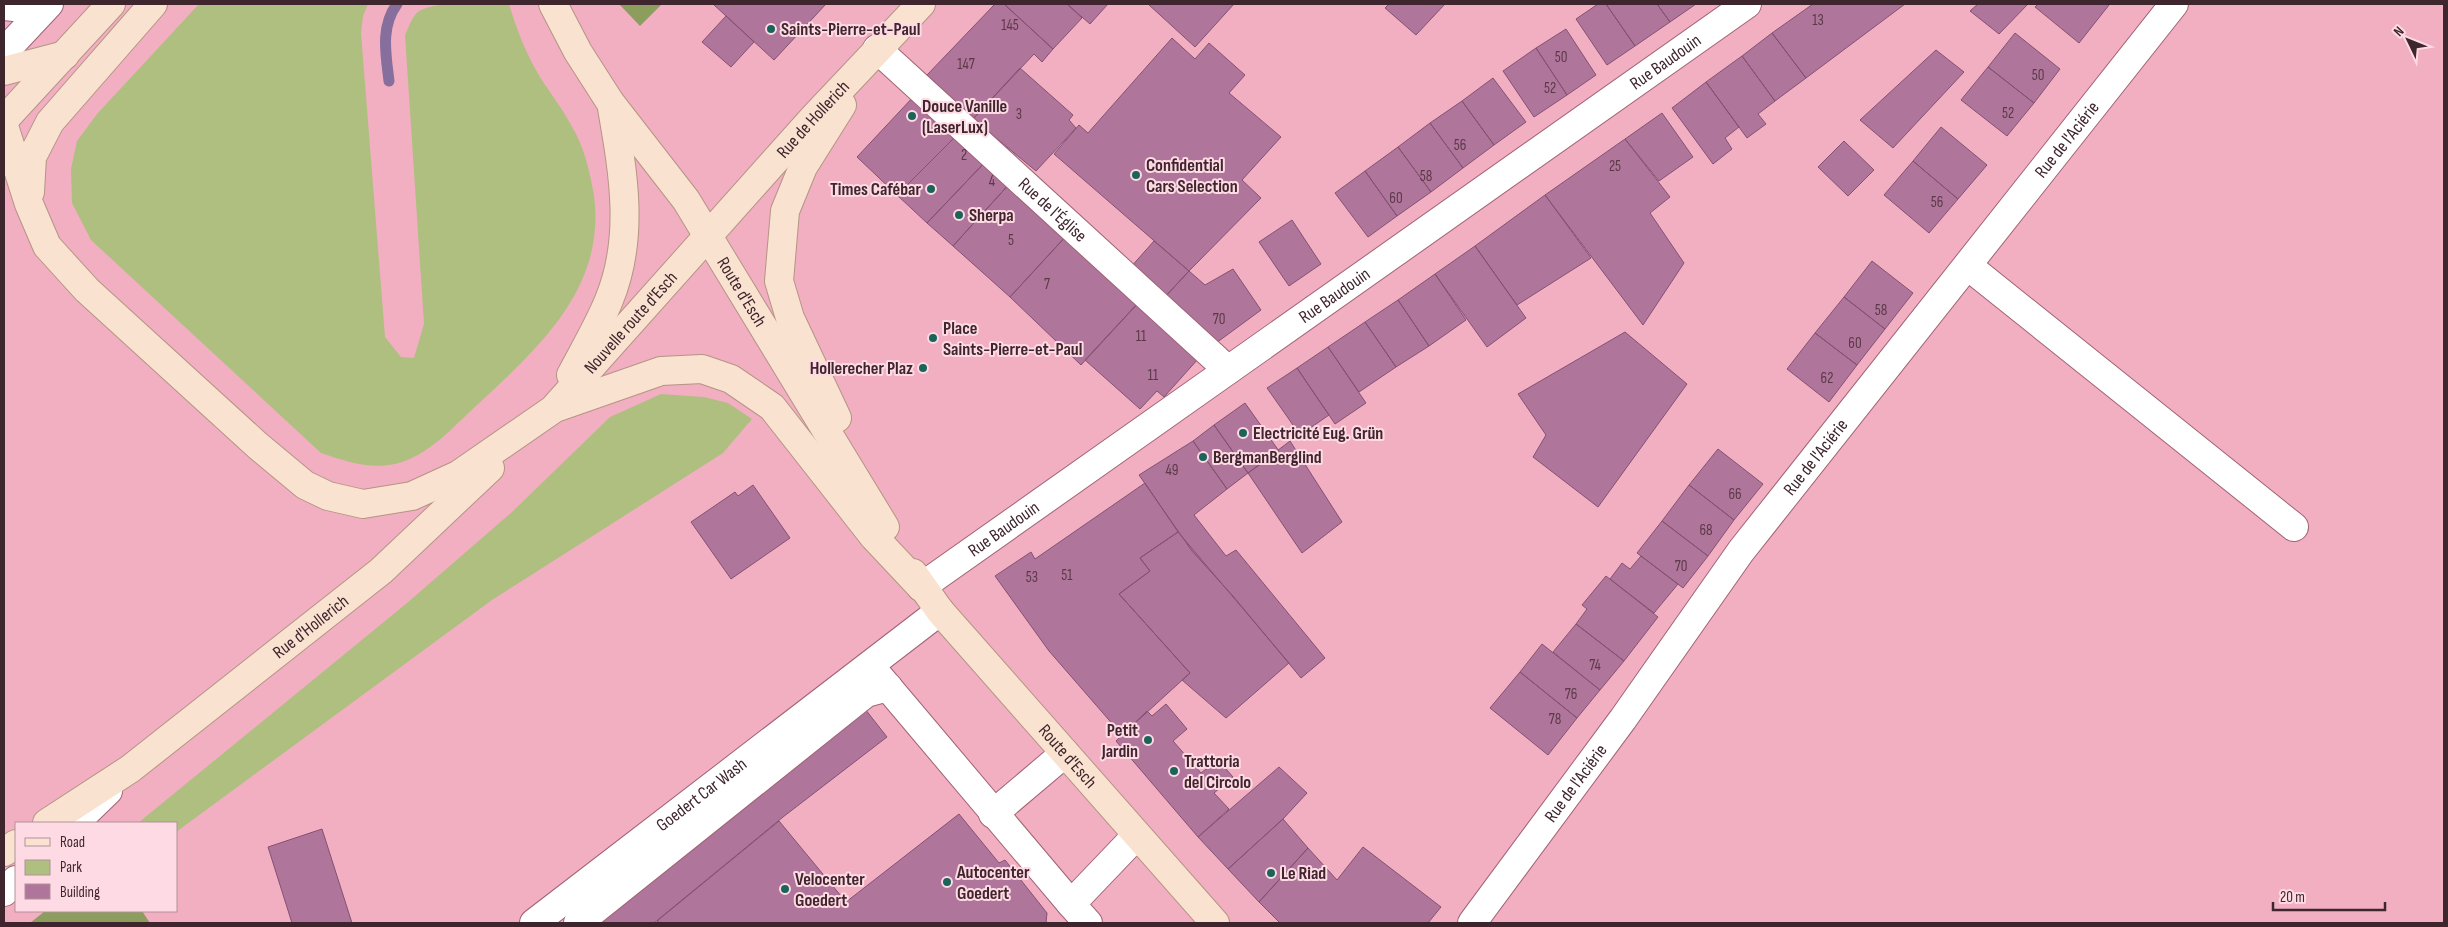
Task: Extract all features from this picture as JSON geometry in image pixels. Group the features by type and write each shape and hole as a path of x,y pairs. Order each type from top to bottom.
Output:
{"main road":[{"path":"4,120 111,4"},
{"path":"29,204 32,157 50,122 153,4"},
{"name":"Route d'Esch","path":"553,4 578,52 610,102 686,200 921,587 1136,836 1214,923"},
{"name":"Rue de Hollerich","path":"708,236 877,49 921,4"},
{"name":"Route d'Esch","path":"877,49 803,168 786,211 779,281 790,318 804,351 921,587"},
{"path":"4,71 65,55"},
{"path":"555,408 610,299 620,264 626,226 624,174 610,102"},
{"path":"4,126 29,204 47,246 75,278 257,445 306,485 328,496 362,504 412,496 458,475 555,408 661,371 702,369 731,379 772,407 874,537 921,587"},
{"name":"Nouvelle route d'Esch","path":"555,408 708,236"},
{"name":"Rue d'Hollerich","path":"50,822 130,769 381,571 555,408"},
{"path":"4,852 15,845"}],"street":[{"path":"4,6 14,7 31,4"},
{"path":"4,52 49,4"},
{"name":"Rue Baudouin","path":"921,587 1747,4"},
{"name":"Rue de l'Aciérie","path":"1472,923 1623,719 1741,551 2174,4"},
{"name":"Rue de l'Église","path":"877,49 1228,370"},
{"path":"1968,266 2294,527"},
{"name":"Goedert Car Wash","path":"534,923 940,611"},
{"path":"870,666 993,814 1080,914 1136,836"},
{"name":"Goedert Car Wash","path":"578,923 866,693 888,688"},
{"path":"993,814 1065,753"},
{"path":"76,822 130,769"},
{"path":"4,892 15,881"}],"green space":[{"path":"463,3 509,4 518,32 531,60 576,133 586,159 594,196 595,229 589,260 578,288 563,314 523,361 442,438 413,458 392,465 382,466 351,462 321,453 91,240 72,203 71,169 77,141 97,114 199,4 368,4 363,16 361,33 385,337 401,357 414,358 424,324 405,35 414,16 419,11 439,5"},
{"path":"619,4 662,4 640,26"},
{"path":"661,394 704,397 728,403 752,419 723,453 492,600 178,831 178,822 139,822 407,603 511,513 610,417"},
{"path":"44,912 143,912 150,923 30,923"}],"building":[{"name":"Saints-Pierre-et-Paul","path":"713,4 826,4 774,60"},
{"path":"995,4 1004,4 1053,49 1042,62 1034,54 973,119 927,75"},
{"path":"1004,4 1067,4 1082,18 1053,49"},
{"path":"1067,4 1108,4 1090,24"},
{"path":"1148,4 1234,4 1195,47"},
{"path":"1389,4 1445,4 1416,35 1385,8"},
{"path":"1598,4 1606,4 1635,46 1607,65 1576,19"},
{"path":"1606,4 1657,4 1670,22 1635,46"},
{"path":"1657,4 1696,4 1670,22"},
{"path":"1813,4 1905,4 1806,78 1772,33"},
{"path":"1978,4 2028,4 1999,34 1970,11"},
{"path":"2038,4 2109,5 2079,43 2035,7"},
{"path":"726,16 754,42 731,67 702,42"},
{"path":"1566,29 1596,75 1567,95 1536,48"},
{"path":"1772,33 1806,78 1775,101 1742,56"},
{"path":"2015,33 2060,69 2034,103 1988,67"},
{"path":"1172,38 1195,59 1209,43 1245,75 1229,93 1281,137 1242,180 1261,198 1189,271 1054,154 1079,125 1088,133"},
{"path":"1536,48 1567,95 1534,117 1503,71"},
{"path":"1936,50 1964,72 1893,148 1860,120"},
{"path":"1742,56 1775,101 1758,114 1766,124 1747,138 1706,82"},
{"path":"1988,67 2034,103 2007,136 1961,100"},
{"path":"1020,68 1073,115 1069,120 1076,128 1036,171 973,119"},
{"path":"1493,78 1526,122 1494,145 1462,101"},
{"path":"1706,82 1739,127 1725,138 1732,149 1713,164 1672,108"},
{"path":"915,95 959,133 897,195 857,157"},
{"path":"1462,101 1494,145 1463,168 1430,123"},
{"path":"1662,113 1693,157 1659,181 1625,139"},
{"path":"1430,123 1463,168 1431,192 1398,147"},
{"path":"1941,127 1987,165 1958,199 1913,161"},
{"path":"959,133 987,160 927,223 897,195"},
{"path":"1625,139 1670,197 1650,213 1684,263 1643,325 1545,195"},
{"path":"1844,141 1874,170 1848,196 1818,167"},
{"path":"1398,147 1431,192 1397,216 1365,171"},
{"path":"987,160 1012,181 953,246 927,223"},
{"path":"1913,161 1958,199 1929,233 1884,195"},
{"path":"1365,171 1397,216 1368,237 1335,193"},
{"path":"1012,181 1068,234 1010,297 953,246"},
{"path":"1545,195 1591,258 1517,305 1475,246"},
{"path":"1292,220 1321,264 1289,286 1259,242"},
{"path":"1068,234 1141,300 1081,365 1010,297"},
{"path":"1154,241 1189,271 1164,298 1130,268"},
{"path":"1475,246 1526,318 1487,347 1435,274"},
{"path":"1872,261 1913,293 1885,329 1844,297"},
{"path":"1233,269 1261,310 1212,346 1164,298 1189,271 1205,285"},
{"path":"1435,274 1466,320 1429,346 1398,300"},
{"path":"1844,297 1885,329 1857,365 1815,333"},
{"path":"1398,300 1429,346 1396,367 1365,322"},
{"path":"1138,303 1199,358 1164,397 1157,391 1140,409 1085,360"},
{"path":"1365,322 1396,367 1359,392 1328,347"},
{"path":"1625,332 1687,384 1598,507 1533,457 1546,435 1518,394"},
{"path":"1815,333 1857,365 1829,402 1787,369"},
{"path":"1328,347 1366,403 1335,424 1297,368"},
{"path":"1297,368 1329,415 1300,435 1267,388"},
{"path":"1245,403 1279,451 1248,473 1214,425"},
{"path":"1214,425 1248,473 1227,489 1193,441"},
{"path":"1193,441 1227,489 1194,515 1226,556 1236,550 1325,658 1301,678 1233,596 1192,551 1139,475"},
{"path":"1290,441 1342,522 1302,553 1248,473"},
{"path":"1718,449 1763,484 1734,520 1689,485"},
{"path":"1145,483 1178,532 1140,558 1150,571 1119,594 1190,673 1122,735 1049,651 995,576 1031,552 1035,559"},
{"path":"753,485 790,538 731,579 691,522 735,492 738,496"},
{"path":"1689,485 1734,520 1708,556 1662,521"},
{"path":"1662,521 1708,556 1683,588 1637,553"},
{"path":"1178,532 1289,663 1226,718 1182,680 1190,673 1119,594 1150,571 1140,558"},
{"path":"1641,556 1678,584 1654,613 1610,579 1622,563 1630,569"},
{"path":"1606,576 1658,617 1624,661 1576,624 1587,609 1582,605"},
{"path":"1576,624 1624,661 1600,690 1553,652"},
{"path":"1542,644 1600,690 1577,718 1520,672"},
{"path":"1520,672 1577,718 1548,755 1490,708"},
{"path":"1166,704 1187,729 1173,741 1201,773 1218,760 1233,777 1214,793 1229,809 1198,837 1116,741 1147,711 1152,716"},
{"path":"865,709 887,737 783,817 654,923 597,923"},
{"path":"1279,767 1307,793 1283,819 1228,869 1198,837"},
{"name":"Autocenter Goedert","path":"959,814 999,863 1005,860 1047,913 1046,923 660,923 657,921 779,821 846,902"},
{"path":"1283,819 1308,848 1259,902 1228,869"},
{"path":"322,829 352,923 292,923 268,847"},
{"path":"1363,847 1441,907 1428,923 1280,923 1259,902 1308,848 1337,880"}],"waterway":[{"path":"389,81 386,32 388,22 397,4"}],"place":[{"name":"Saints-Pierre-et-Paul","path":"771,29"},
{"name":"Douce Vanille (LaserLux)","path":"912,116"},
{"name":"Confidential Cars Selection","path":"1136,175"},
{"name":"Times Cafébar","path":"931,189"},
{"name":"Sherpa","path":"959,215"},
{"name":"Place Saints-Pierre-et-Paul","path":"933,338"},
{"name":"Hollerecher Plaz","path":"923,368"},
{"name":"Electricité Eug. Grün","path":"1243,433"},
{"name":"BergmanBerglind","path":"1203,457"},
{"name":"Petit Jardin","path":"1148,740"},
{"name":"Trattoria del Circolo","path":"1174,771"},
{"name":"Le Riad","path":"1271,873"},
{"name":"Autocenter Goedert","path":"947,882"},
{"name":"Velocenter Goedert","path":"785,889"}]}
